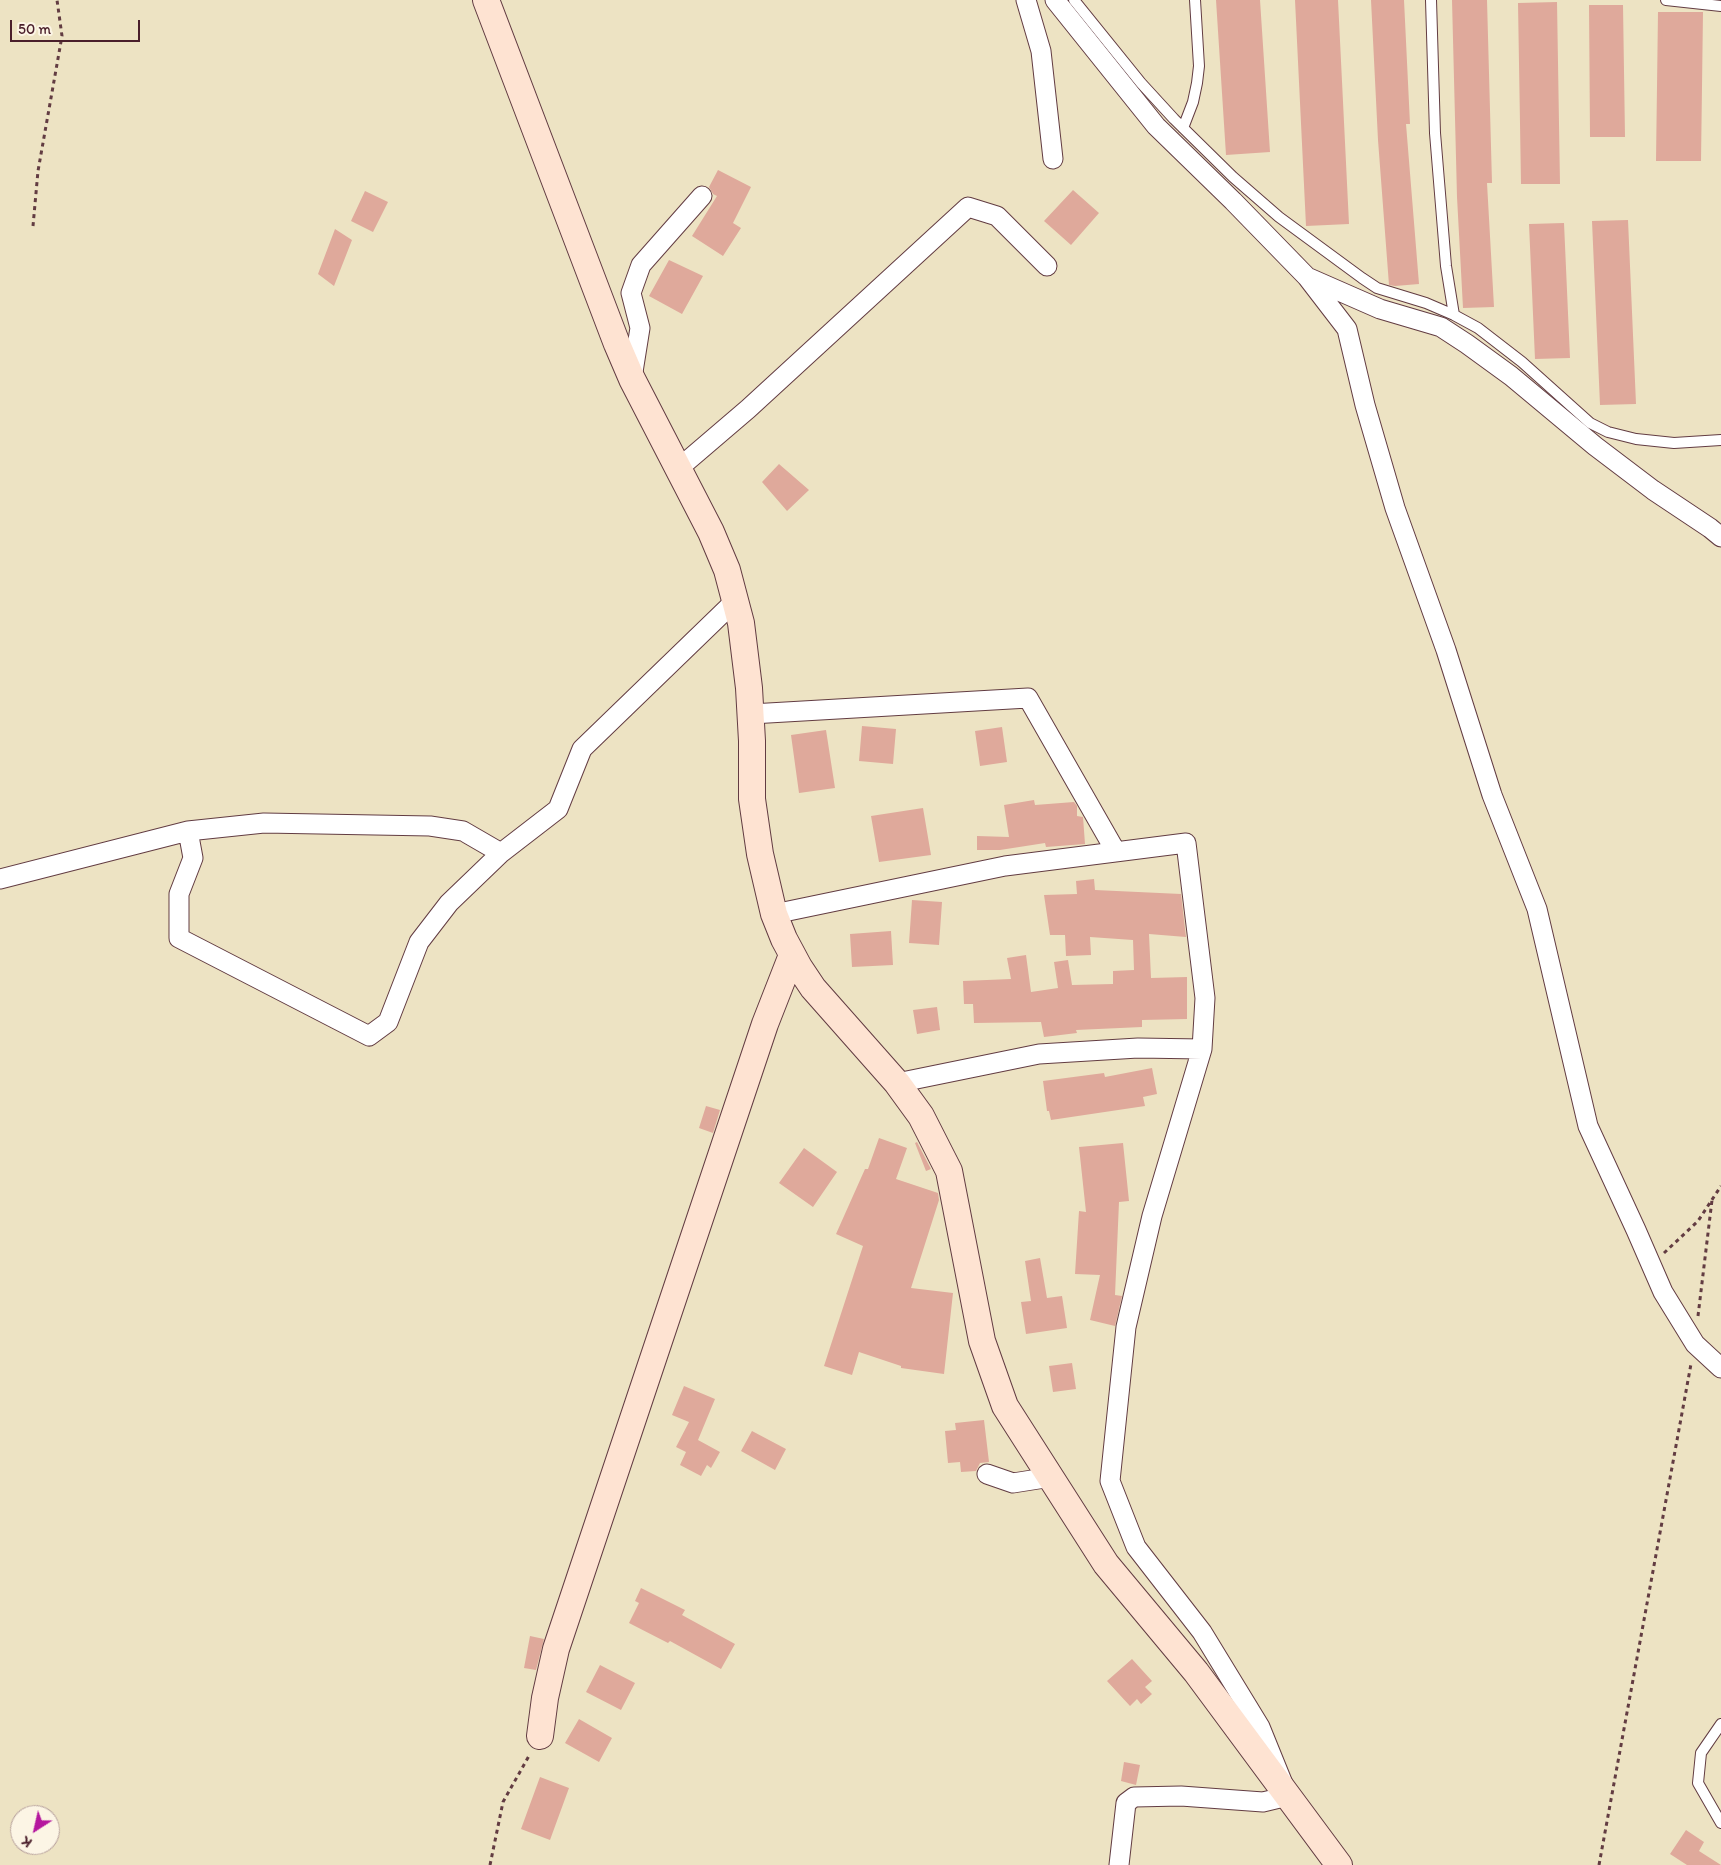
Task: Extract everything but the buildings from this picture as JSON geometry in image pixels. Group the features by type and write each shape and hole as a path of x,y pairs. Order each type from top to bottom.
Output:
{"street":[{"path":"486,0 616,344 632,379 711,532 727,570 741,623 751,714 752,799 760,854 774,914 784,939 813,988 897,1083 920,1116 949,1171 982,1341 1005,1406 1106,1564 1196,1672 1339,1865"},
{"path":"1026,0 1041,51 1053,160"},
{"path":"1055,0 1156,126 1233,201 1307,278 1347,329 1365,405 1395,508 1446,650 1492,795 1537,909 1588,1126 1663,1292 1695,1344 1721,1368"},
{"path":"632,379 640,328 631,293 641,265 702,196"},
{"path":"679,468 748,409 968,207 997,216 1048,266"},
{"path":"1307,278 1380,309 1441,327 1448,331 1511,376 1595,446 1645,484 1721,537"},
{"path":"188,831 193,858 179,894 179,938 369,1036 388,1022 419,942 449,903 501,853 558,809 582,749 736,600"},
{"path":"751,714 1028,698 1116,852"},
{"path":"0,879 188,831 264,823 430,826 464,831 501,853"},
{"path":"774,914 1005,866 1186,843 1205,998 1202,1049 1152,1216 1126,1327 1110,1481 1136,1547 1202,1632 1260,1727 1288,1796"},
{"path":"540,1736 556,1649 762,1033 792,955"},
{"path":"897,1083 1039,1054 1138,1048 1202,1049"},
{"path":"987,1474 1013,1483 1051,1477"},
{"path":"1118,1865 1126,1804 1134,1796 1181,1796 1263,1802 1288,1796"}],"lane":[{"path":"1074,0 1141,83 1183,128 1279,217 1362,278 1377,288 1426,302 1478,328 1498,342 1590,423 1608,432 1636,439 1674,443 1721,440"},
{"path":"1183,128 1198,83 1199,66 1195,0"},
{"path":"1431,0 1435,133 1446,266 1454,315"},
{"path":"1666,0 1721,6"},
{"path":"1721,1724 1701,1753 1698,1784 1721,1823"}],"path":[{"path":"32,226 38,171 62,36 56,0"},
{"path":"1651,1265 1698,1221 1721,1186"},
{"path":"1599,1865 1695,1344 1712,1200"},
{"path":"490,1865 503,1802 540,1736"}]}
